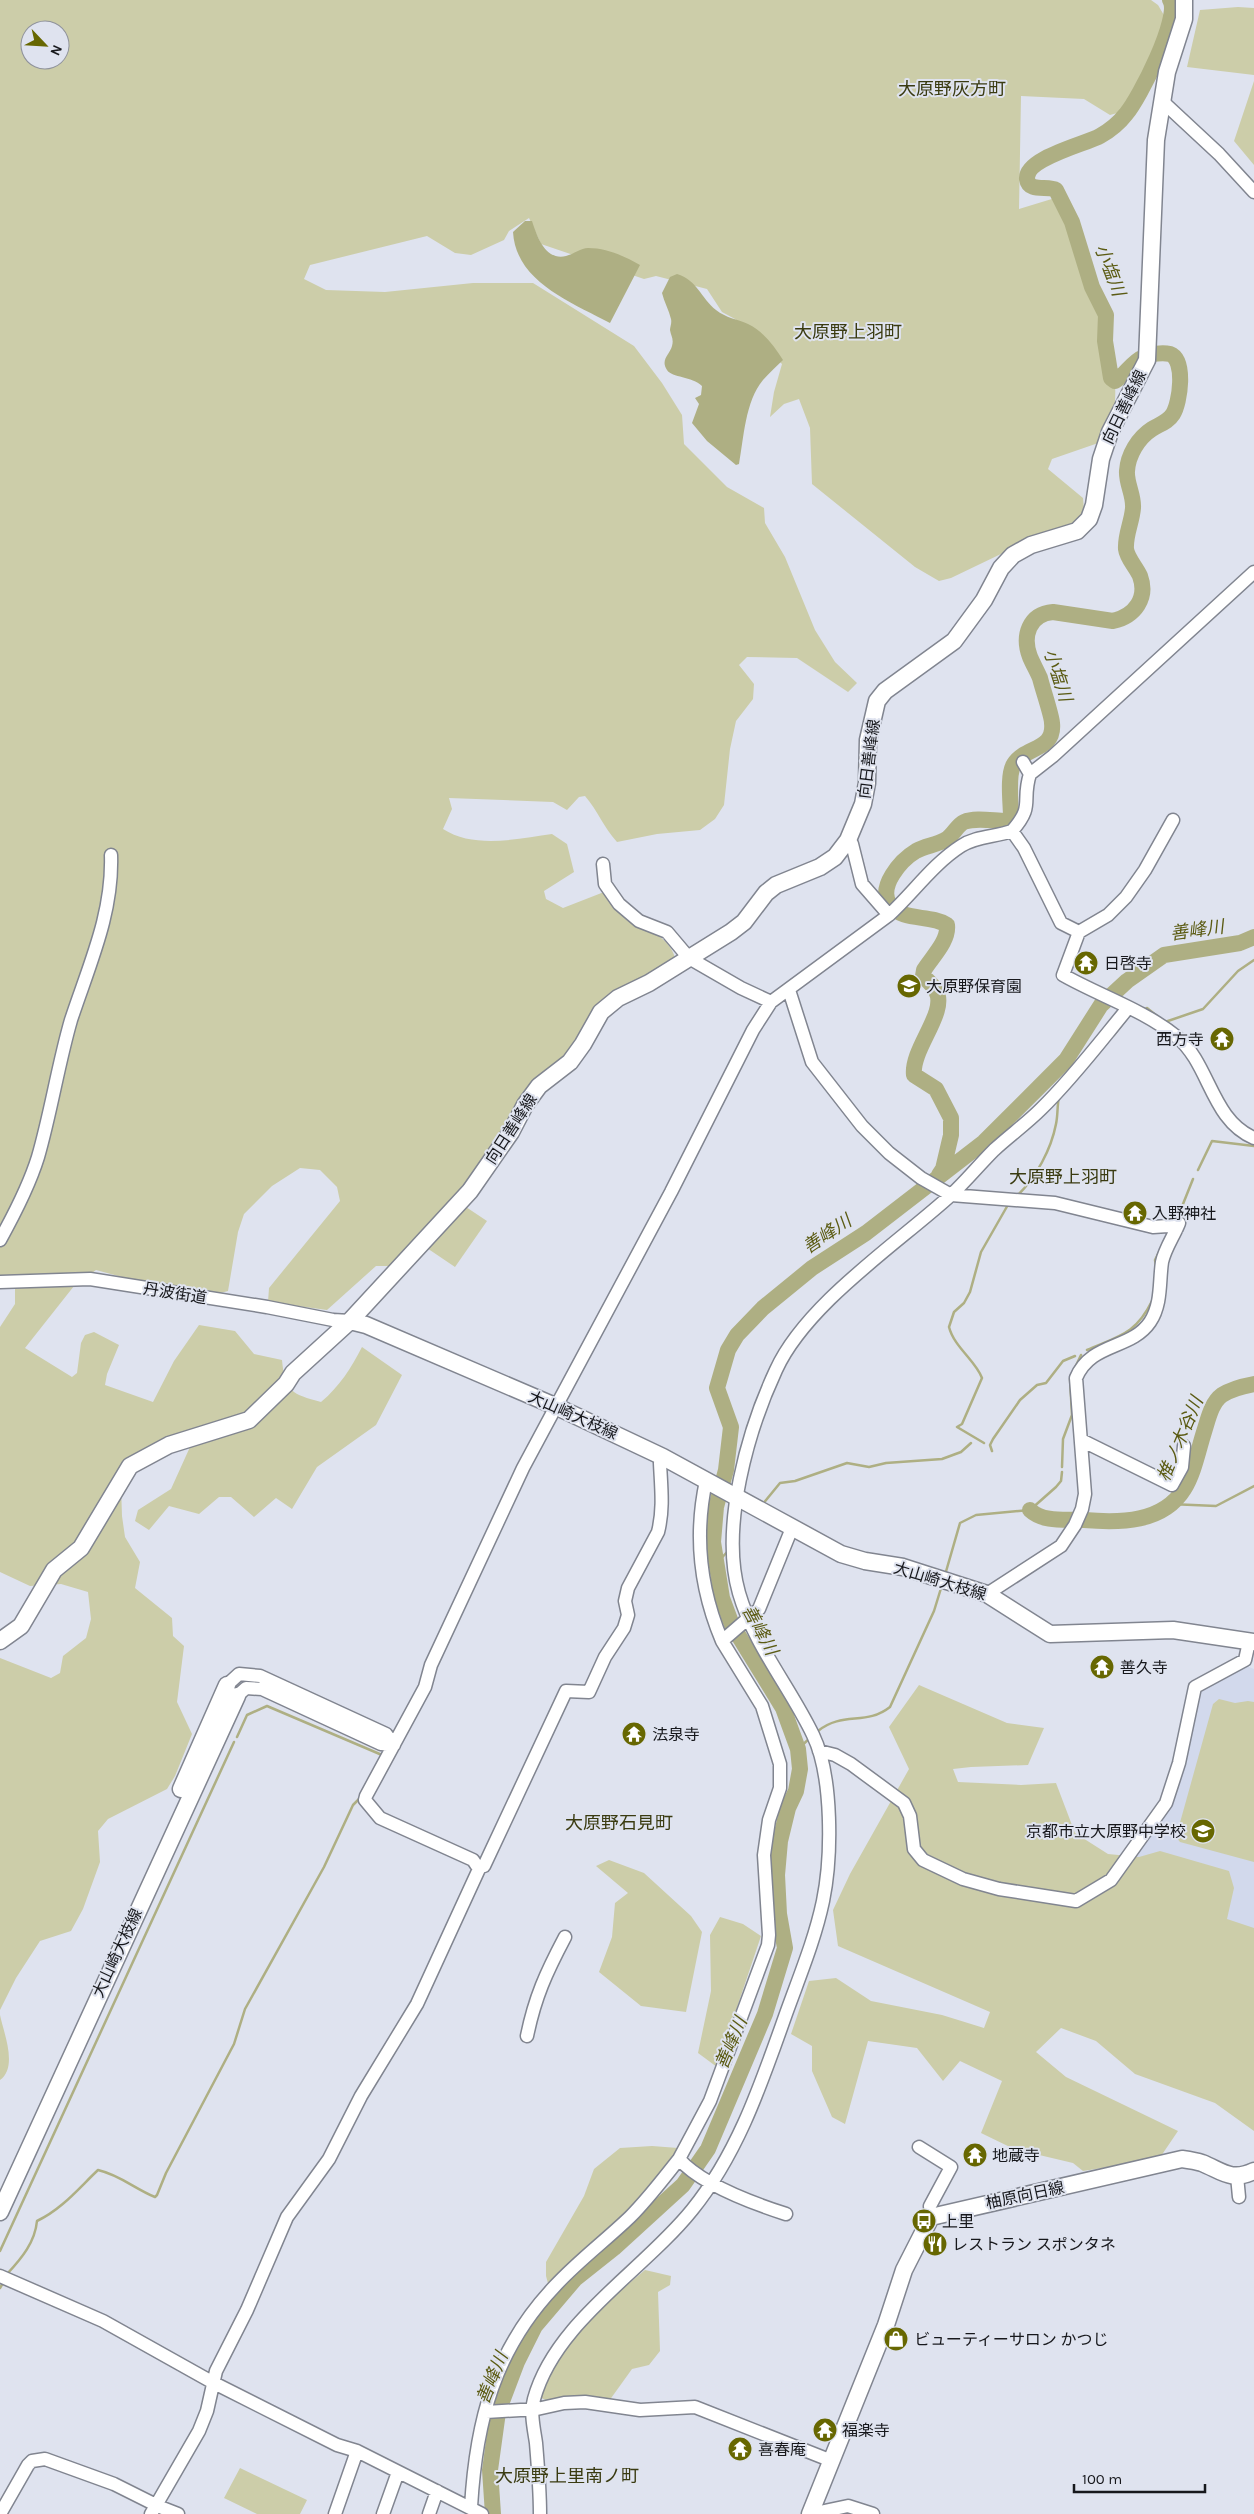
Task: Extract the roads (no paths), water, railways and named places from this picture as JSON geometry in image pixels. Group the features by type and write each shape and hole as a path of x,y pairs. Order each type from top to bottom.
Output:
{"main road":[{"name":"向日善峰線","path":"350,1321 470,1191 511,1132 525,1105 539,1086 570,1062 583,1044 601,1012 618,998 649,983 738,927 766,893 776,885 820,867 835,857 848,840 863,804 867,783 868,740 877,701 885,691 954,640 984,600 1002,568 1013,555 1031,544 1077,531 1089,518 1094,505 1101,459 1110,432 1148,356 1156,140 1172,54 1184,19 1184,0"},
{"name":"大山崎大枝線","path":"350,1321 366,1325 555,1406 663,1457 841,1554 865,1561 903,1567 987,1594 1050,1634 1173,1630 1251,1642"},
{"path":"0,1641 21,1626 54,1570 81,1548 130,1466 169,1445 249,1420 286,1384 293,1373 350,1321"},
{"name":"大山崎大枝線","path":"0,2190 149,1866 204,1732 232,1690"},
{"name":"大山崎大枝線","path":"0,2212 232,1690"},
{"name":"柚原向日線","path":"931,2217 1182,2159 1202,2163 1218,2172 1237,2176"},
{"path":"1237,2176 1254,2171"},
{"path":"810,2514 886,2325 904,2270 931,2217"}],"street":[{"path":"1162,101 1219,154 1254,192"},
{"path":"479,1867 473,1860 380,1818 365,1800 425,1687 431,1665 523,1468 725,1089 753,1030 771,1002 893,911 933,868 961,846 981,837 1012,831 1023,819 1028,807 1025,793 1030,774 1053,756 1254,572"},
{"path":"1023,762 1030,774"},
{"path":"1173,820 1145,870 1126,896 1108,915 1079,932 1063,975 1159,1024 1178,1038 1197,1060 1221,1110 1239,1129 1254,1138"},
{"path":"1012,831 1024,848 1061,923 1079,932"},
{"path":"848,840 852,844 862,884 893,911"},
{"path":"0,1240 28,1185 38,1156 71,1021 107,914 112,877 111,855"},
{"path":"603,864 605,884 619,904 639,921 667,932 689,958 741,988 771,1002"},
{"path":"789,990 812,1062 862,1126 889,1153 921,1178 949,1194 1055,1203 1153,1227 1178,1226 1165,1252 1161,1292 1151,1321 1141,1332 1088,1358 1080,1368 1076,1378 1085,1494 1082,1509 1075,1525 1060,1546 987,1594"},
{"path":"540,2514 540,2481 529,2409 548,2365 574,2329 656,2251 688,2214 732,2150 753,2104 802,1970 823,1904 827,1877 829,1819 815,1741 746,1620 738,1591 732,1552 736,1497 751,1428 778,1365 798,1332 828,1301 949,1194 998,1146 1043,1108 1125,1007"},
{"name":"丹波街道","path":"0,1282 90,1280 267,1307 333,1320 350,1321"},
{"path":"1081,1440 1172,1485 1182,1467 1184,1446"},
{"path":"154,2508 198,2431 207,2411 212,2382 226,2348 247,2310 287,2217 329,2159 361,2096 417,2004 479,1867 484,1866 566,1691 589,1692 605,1657 624,1628 628,1615 625,1601 628,1588 658,1532 662,1511 660,1463 663,1457"},
{"path":"0,2276 103,2321 212,2382 337,2445 357,2451 473,2511 474,2472 483,2413 494,2379 511,2346 530,2316 555,2286 630,2217 680,2161 710,2101 768,1945 764,1855 768,1820 780,1788 780,1764 762,1706 724,1639 705,1593 698,1541 707,1481"},
{"path":"724,1639 763,1602 770,1579 792,1528"},
{"path":"815,1741 851,1764 904,1803 910,1816 914,1849 923,1860 963,1879 999,1889 1076,1901 1111,1880 1166,1803 1179,1763 1195,1687 1249,1663 1251,1642"},
{"path":"232,1690 246,1688 262,1689 381,1744 394,1745"},
{"path":"527,2036 533,2005 539,1987 565,1937"},
{"path":"919,2147 951,2167 930,2206 931,2217"},
{"path":"680,2161 711,2182 760,2206 786,2214"},
{"path":"1237,2176 1239,2197"},
{"path":"486,2412 585,2402 640,2410 695,2407 832,2461"},
{"path":"335,2514 357,2451"},
{"path":"0,2514 28,2465 32,2461 45,2459 114,2484 154,2508 178,2514"},
{"path":"383,2514 398,2472"},
{"path":"429,2514 437,2491"},
{"path":"810,2514 848,2506 873,2514"}],"waterway":[{"name":"小塩川","path":"939,1175 943,1169 951,1135 951,1118 936,1089 914,1075 918,1054 934,1020 938,1000 935,989 923,976 924,970 943,943 947,925 933,920 902,914 895,910 890,905 886,890 892,875 910,855 919,849 945,840 964,822 979,819 1006,821 1011,817 1010,782 1014,764 1019,758 1044,744 1052,732 1052,719 1049,708 1040,678 1028,649 1027,634 1033,622 1038,617 1053,612 1113,621 1128,615 1141,599 1142,584 1140,576 1126,549 1133,508 1127,476 1128,465 1132,453 1142,437 1171,417 1176,409 1180,382 1178,364 1170,354 1153,354 1140,359 1115,381 1111,378 1105,341 1106,315 1092,287 1072,222 1056,190 1031,186 1027,179 1029,171 1046,158 1100,136 1114,127 1126,114 1149,76 1164,40 1170,23 1172,9 1170,0"},
{"name":"善峰川","path":"493,2514 490,2470 498,2412 517,2362 535,2326 575,2279 614,2248 683,2185 708,2149 765,2014 785,1948 779,1914 777,1875 780,1841 788,1808 796,1791 800,1769 798,1749 783,1708 732,1625 722,1598 713,1542 716,1507 726,1470 731,1427 717,1388 728,1350 737,1335 763,1308 812,1268 866,1233 984,1142 1066,1060 1101,1005 1127,981 1164,955 1240,943 1254,937"},
{"path":"1165,1022 1203,1009 1238,971 1254,960"},
{"path":"1144,1011 1147,1008 1157,1016"},
{"path":"1114,1035 1131,1013"},
{"path":"1018,1195 1037,1171 1047,1153 1054,1134 1059,1097"},
{"path":"1198,1170 1212,1141 1254,1146"},
{"path":"1177,1219 1193,1179"},
{"path":"984,1443 957,1427 962,1424 982,1378 955,1341 949,1327 954,1312 964,1303 970,1292 981,1252 1009,1203"},
{"path":"1156,1266 1155,1260 1159,1252"},
{"path":"1087,1350 1126,1333 1140,1321 1152,1301"},
{"path":"1072,1374 1081,1355"},
{"path":"992,1451 990,1445 993,1439 1020,1400 1037,1385 1046,1383 1063,1361 1075,1356"},
{"path":"1062,1467 1063,1439 1072,1415 1070,1379"},
{"name":"椎ノ木谷川","path":"1030,1510 1048,1519 1112,1521 1140,1518 1153,1515 1165,1509 1175,1500 1187,1483 1196,1462 1215,1402 1229,1391 1254,1384"},
{"path":"762,1505 780,1483 795,1481 847,1463 869,1467 886,1463 942,1459 961,1452 971,1443"},
{"path":"945,1575 960,1523 976,1515 1030,1510 1056,1487 1061,1481 1062,1472"},
{"path":"1170,1504 1216,1506 1254,1486"},
{"path":"716,1564 728,1551"},
{"path":"818,1731 836,1721 872,1716 890,1707 934,1611 942,1585"},
{"path":"237,1737 247,1715 267,1706 382,1755"},
{"path":"798,1749 810,1738"},
{"path":"0,2251 234,1742"},
{"path":"7,2274 31,2243 37,2221 62,2205 98,2170 113,2175 155,2197 157,2195 166,2173 234,2044 245,2009 324,1867 353,1805 361,1797"},
{"path":"0,2288 3,2283"}],"place":[{"name":"日啓寺","path":"1086,963"},
{"name":"大原野保育園","path":"909,986"},
{"name":"西方寺","path":"1222,1039"},
{"name":"入野神社","path":"1135,1213"},
{"name":"善久寺","path":"1102,1667"},
{"name":"法泉寺","path":"634,1734"},
{"name":"京都市立大原野中学校","path":"1203,1831"},
{"name":"地蔵寺","path":"975,2155"},
{"name":"上里","path":"924,2221"},
{"name":"レストラン スポンタネ","path":"935,2244"},
{"name":"ビューティーサロン かつじ","path":"896,2339"},
{"name":"福楽寺","path":"825,2430"},
{"name":"喜春庵","path":"740,2449"}],"district":[{"name":"大原野灰方町","path":"952,89"},
{"name":"大原野上羽町","path":"848,332"},
{"name":"大原野上羽町","path":"1063,1177"},
{"name":"大原野石見町","path":"619,1823"},
{"name":"大原野上里南ノ町","path":"567,2476"}]}
